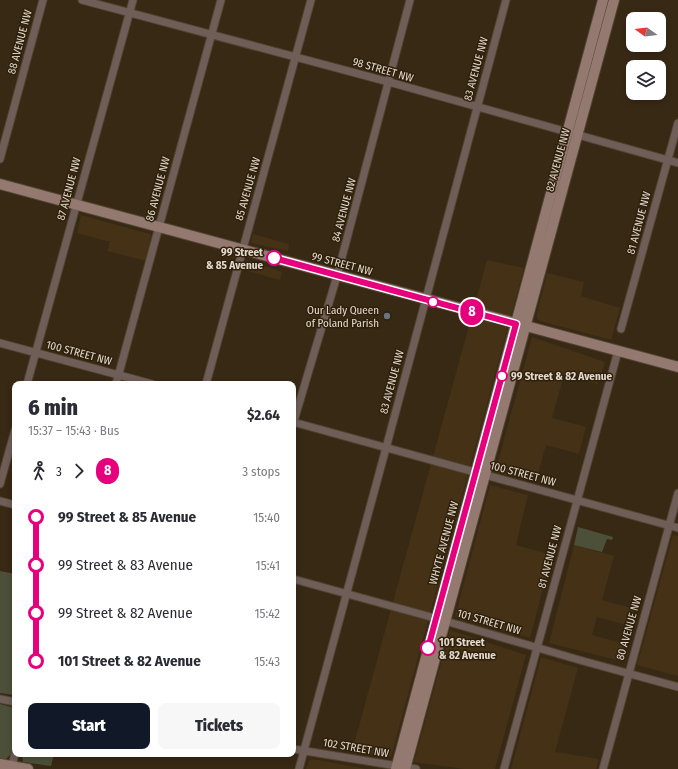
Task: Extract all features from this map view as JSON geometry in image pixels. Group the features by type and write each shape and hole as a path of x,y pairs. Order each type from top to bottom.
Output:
{"main road":[{"name":"82 AVENUE NW","path":"573,134 604,0"},
{"name":"82 AVENUE NW","path":"521,325 573,134 614,0"},
{"name":"99 STREET NW","path":"0,184 678,367"},
{"name":"WHYTE AVENUE NW","path":"404,768 441,620 521,325"},
{"path":"0,764 11,768 28,769"}],"street":[{"name":"88 AVENUE NW","path":"0,159 43,0"},
{"name":"98 STREET NW","path":"82,0 389,82 477,108 678,163"},
{"name":"87 AVENUE NW","path":"29,381 133,0"},
{"name":"86 AVENUE NW","path":"117,381 221,0"},
{"name":"85 AVENUE NW","path":"207,381 242,250 297,58 311,0"},
{"name":"84 AVENUE NW","path":"296,413 337,276 410,0"},
{"name":"83 AVENUE NW","path":"298,769 506,0"},
{"name":"81 AVENUE NW","path":"622,329 678,123"},
{"name":"100 STREET NW","path":"0,343 141,381"},
{"name":"81 AVENUE NW","path":"504,769 618,351"},
{"name":"100 STREET NW","path":"296,424 678,528"},
{"path":"0,484 12,441"},
{"name":"80 AVENUE NW","path":"602,769 678,493"},
{"path":"0,501 12,504"},
{"name":"101 STREET NW","path":"296,580 678,687"},
{"path":"0,699 12,701"},
{"name":"102 STREET NW","path":"296,749 404,768"},
{"path":"11,768 14,757"}],"shaded area":[{"path":"81,215 150,234 151,236 146,261 107,251 110,242 77,233"},
{"path":"253,234 289,244 288,251 251,243"},
{"path":"246,260 282,272 280,280 244,270"},
{"path":"487,260 524,268 391,757 352,751"},
{"path":"547,273 584,282 581,296 620,308 611,340 540,321 537,318"},
{"path":"532,337 605,362 598,384 564,375 552,418 586,427 579,454 546,445 536,481 495,472"},
{"path":"490,485 528,495 516,545 552,555 530,638 455,617"},
{"path":"673,535 678,536 678,676 637,665"},
{"path":"574,545 614,556 602,600 635,609 630,626 597,617 592,635 626,644 621,661 549,643"},
{"path":"450,630 526,655 495,769 464,769 414,762"},
{"path":"541,657 578,668 555,752 599,759 596,769 511,769"},
{"path":"312,759 367,769 306,769 309,761"}],"green space":[{"path":"578,527 613,537 612,540 607,539 602,552 574,545"},
{"path":"0,571 12,573 12,695 0,693"},
{"path":"0,704 12,707 12,753 4,761 0,760"},
{"path":"22,757 53,757 51,766 23,762"}],"bus line":[{"name":"8","path":"274,258 516,324 428,648"}],"place":[{"name":"99 Street & 85 Avenue","path":"274,258"},
{"name":"Our Lady Queen of Poland Parish","path":"387,316"},
{"name":"99 Street & 82 Avenue","path":"502,376"},
{"name":"101 Street & 82 Avenue","path":"428,648"}]}
